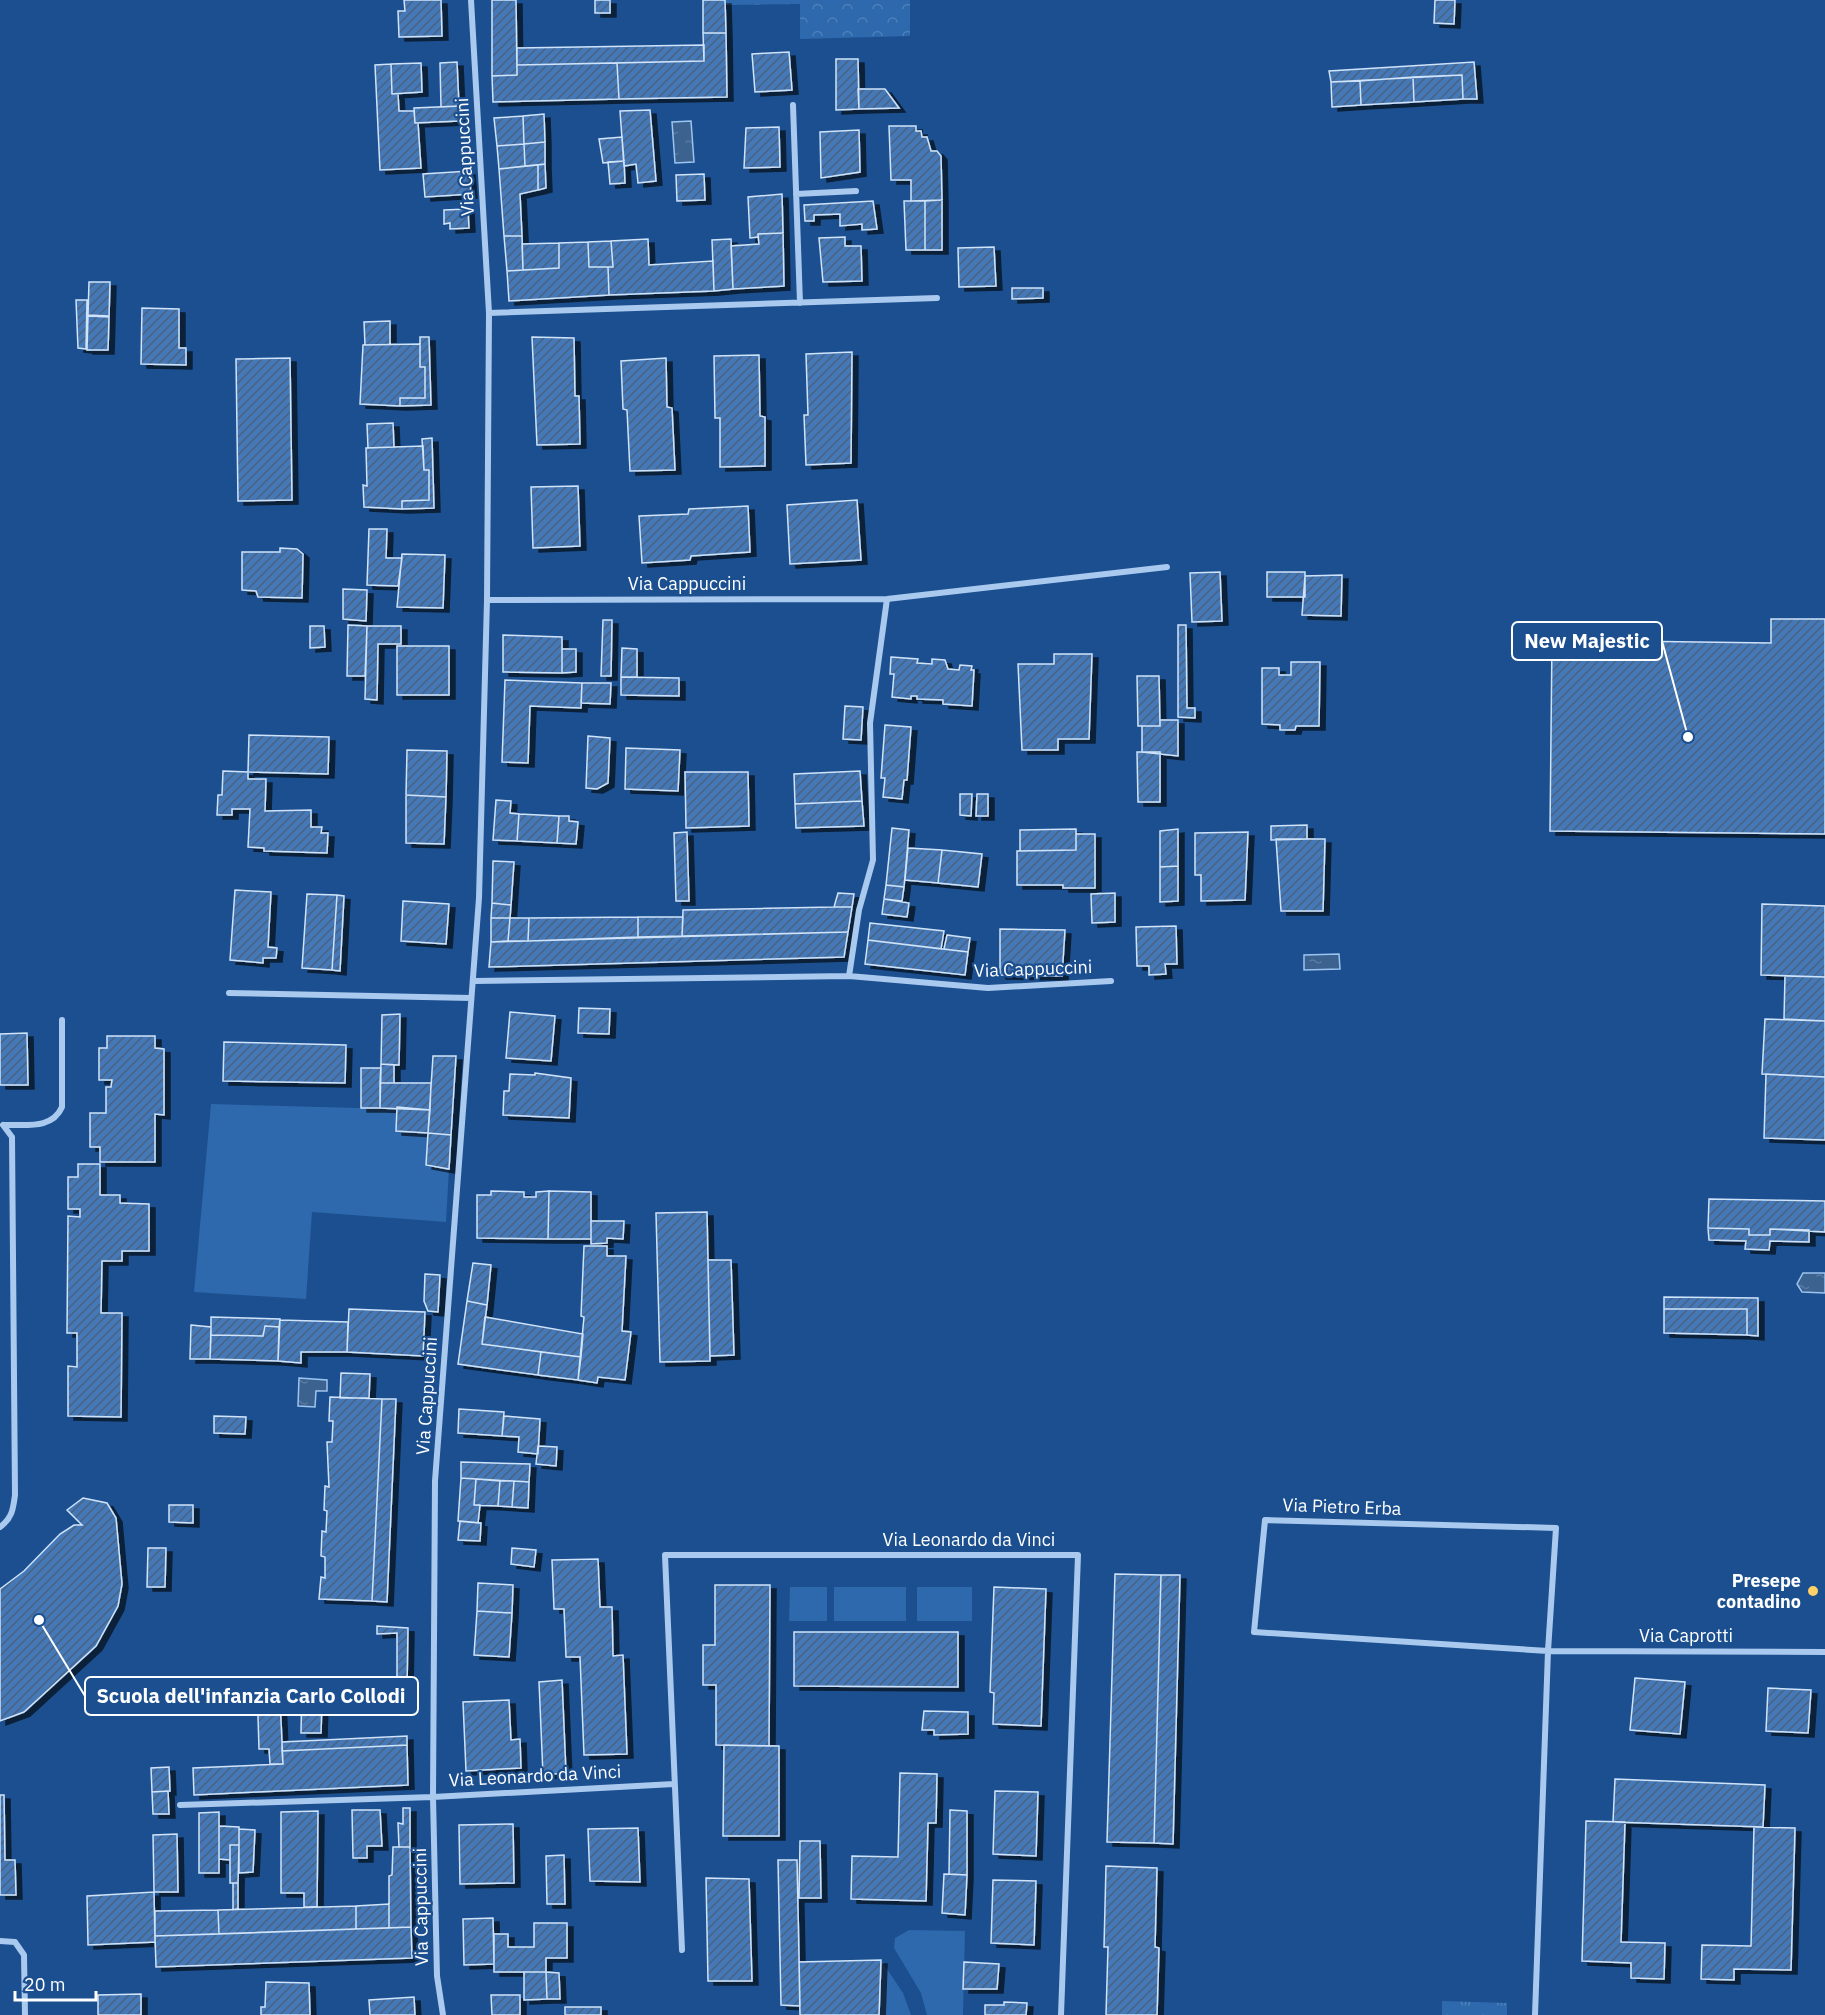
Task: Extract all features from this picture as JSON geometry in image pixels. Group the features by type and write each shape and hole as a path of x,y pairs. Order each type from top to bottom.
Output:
{"street":[{"name":"Via Cappuccini","path":"442,2015 437,1976 433,1797 435,1481 474,981 482,820 487,600 489,313 471,0"},
{"path":"794,105 800,303"},
{"path":"796,194 856,190"},
{"path":"489,313 937,298"},
{"name":"Via Cappuccini","path":"487,600 887,599 1167,567"},
{"path":"849,976 860,910 873,860 870,723 887,599"},
{"name":"Via Cappuccini","path":"474,981 849,976 988,988 1111,981"},
{"path":"229,993 471,998"},
{"path":"2,1125 52,1122 58,1116 62,1107 62,1020"},
{"path":"0,1527 9,1520 13,1513 15,1495 12,1137 2,1125"},
{"name":"Via Pietro Erba","path":"1535,2015 1548,1651 1556,1528 1265,1520 1254,1632 1548,1651"},
{"name":"Via Leonardo da Vinci","path":"681,1950 665,1555 1078,1556 1061,2015"},
{"name":"Via Caprotti","path":"1548,1651 1825,1652"},
{"name":"Via Leonardo da Vinci","path":"433,1797 674,1784"},
{"path":"180,1804 433,1797"},
{"path":"0,1941 15,1942 24,1955 25,2015"}],"green space":[{"path":"725,0 910,0 910,36 800,39 800,4 725,5"},
{"path":"211,1104 397,1109 396,1131 428,1133 426,1165 449,1169 446,1222 312,1212 306,1299 194,1292"},
{"path":"790,1587 827,1587 827,1621 789,1621"},
{"path":"834,1587 906,1587 906,1621 834,1621"},
{"path":"917,1587 972,1587 972,1621 917,1621"},
{"path":"909,1930 965,1931 963,2015 927,2015 921,1993 894,1948 895,1938"},
{"path":"881,1960 903,1993 911,2015 879,2015"},
{"path":"1442,2001 1507,2003 1507,2015 1442,2015"}],"water":[{"path":"691,121 694,162 675,163 672,122"},
{"path":"1339,954 1340,969 1304,970 1304,955"},
{"path":"1803,1273 1825,1273 1825,1293 1802,1292 1797,1284"},
{"path":"299,1378 327,1380 327,1391 316,1391 315,1407 298,1406"}],"building":[{"path":"404,0 441,0 442,36 399,37 398,11 405,11"},
{"path":"492,0 516,0 517,75 492,76"},
{"path":"595,0 610,0 610,13 595,13"},
{"path":"703,0 725,0 726,33 703,33"},
{"path":"1435,0 1455,0 1454,24 1434,23"},
{"path":"703,33 726,33 727,97 619,99 617,63 704,61"},
{"path":"704,45 704,61 517,65 517,48"},
{"path":"789,52 792,90 755,92 752,54"},
{"path":"836,59 858,59 859,109 836,110"},
{"path":"457,62 459,106 441,107 440,63"},
{"path":"1474,62 1477,99 1463,99 1462,75 1331,82 1329,71"},
{"path":"421,63 422,92 392,94 391,64"},
{"path":"617,63 619,99 493,102 492,76 517,75 517,65"},
{"path":"391,64 392,94 398,94 399,111 414,111 415,123 418,123 421,168 380,170 375,65"},
{"path":"1462,75 1463,99 1414,102 1413,77"},
{"path":"1413,77 1414,102 1361,105 1360,81"},
{"path":"1360,81 1361,105 1332,107 1331,82"},
{"path":"858,89 885,89 899,108 859,109"},
{"path":"459,106 459,121 415,123 414,108"},
{"path":"650,110 656,181 638,183 636,164 624,166 620,111"},
{"path":"544,114 545,142 524,144 523,116"},
{"path":"523,116 524,144 497,146 494,118"},
{"path":"889,126 916,126 916,131 921,131 922,137 927,137 931,151 937,151 941,156 942,200 911,201 911,180 891,180"},
{"path":"779,127 780,167 744,168 746,128"},
{"path":"859,130 860,172 821,178 820,132"},
{"path":"622,137 624,161 603,163 599,139"},
{"path":"545,142 545,164 525,166 524,144"},
{"path":"524,144 525,166 499,169 497,146"},
{"path":"624,161 625,183 610,184 608,162"},
{"path":"545,164 546,188 538,190 538,165"},
{"path":"538,165 538,190 520,194 522,236 504,236 499,169"},
{"path":"469,171 471,194 425,197 423,174"},
{"path":"704,174 705,200 677,201 676,175"},
{"path":"782,194 783,233 758,234 758,237 750,238 748,197"},
{"path":"942,200 942,250 925,250 925,201"},
{"path":"873,201 877,229 862,230 862,224 840,226 840,214 814,215 814,221 805,221 804,205"},
{"path":"904,201 925,201 925,250 906,250"},
{"path":"468,209 469,228 450,229 450,223 444,224 444,210"},
{"path":"783,233 784,286 733,289 731,246 759,244 758,234"},
{"path":"504,236 522,236 523,270 507,271"},
{"path":"845,237 845,246 861,246 862,281 823,282 819,238"},
{"path":"648,239 649,265 713,261 714,291 609,295 608,267 613,267 611,241"},
{"path":"731,239 733,289 714,291 712,240"},
{"path":"611,241 613,267 589,267 588,242"},
{"path":"588,242 589,267 608,267 609,295 509,301 507,271 559,268 559,243"},
{"path":"559,243 559,268 523,270 522,244"},
{"path":"994,247 996,286 959,287 958,248"},
{"path":"89,282 110,282 109,316 88,315"},
{"path":"1012,288 1043,288 1043,298 1012,299"},
{"path":"76,300 87,300 86,349 78,348"},
{"path":"142,308 179,309 179,348 186,348 186,365 141,364"},
{"path":"88,316 109,317 108,350 87,350"},
{"path":"390,321 390,345 365,345 364,322"},
{"path":"420,337 429,337 431,405 400,406 400,398 425,398 425,367 420,367"},
{"path":"532,337 574,338 575,396 579,396 580,444 537,445"},
{"path":"420,344 420,367 425,367 425,398 400,398 400,406 360,404 363,345"},
{"path":"852,352 851,463 806,465 804,415 808,415 806,354"},
{"path":"759,355 760,416 765,417 765,466 720,467 720,418 715,418 714,356"},
{"path":"290,358 292,500 238,501 236,359"},
{"path":"666,358 667,407 672,408 675,470 630,471 627,410 623,409 621,361"},
{"path":"393,423 394,447 368,448 367,424"},
{"path":"432,438 434,508 402,509 402,501 429,500 429,470 424,470 422,439"},
{"path":"423,446 424,470 429,470 429,500 402,501 402,509 364,507 363,485 367,486 366,448"},
{"path":"578,486 580,546 533,548 531,487"},
{"path":"857,500 861,560 790,564 787,505"},
{"path":"748,506 750,552 691,556 690,560 642,563 639,516 688,514 689,509"},
{"path":"369,529 387,529 386,558 402,558 398,586 367,585"},
{"path":"280,548 297,549 303,554 302,598 258,597 256,591 242,590 242,552 280,552"},
{"path":"402,554 445,555 443,608 397,607"},
{"path":"1220,572 1222,621 1192,622 1190,573"},
{"path":"1267,572 1305,572 1305,597 1267,597"},
{"path":"1342,575 1341,616 1302,615 1305,576"},
{"path":"343,589 367,590 366,621 343,619"},
{"path":"1771,619 1825,619 1825,834 1550,831 1552,640 1771,643"},
{"path":"603,620 612,620 611,676 601,676"},
{"path":"348,625 367,626 365,676 347,676"},
{"path":"1178,625 1186,625 1187,708 1195,708 1195,718 1178,717"},
{"path":"310,626 324,626 325,647 310,648"},
{"path":"367,626 401,626 401,644 378,644 377,700 365,699"},
{"path":"503,635 562,637 562,673 503,672"},
{"path":"397,646 449,646 449,695 397,695"},
{"path":"622,648 637,649 637,677 621,677"},
{"path":"562,649 576,649 576,672 562,673"},
{"path":"1054,654 1092,654 1089,739 1058,739 1058,750 1022,750 1018,664 1054,664"},
{"path":"891,657 918,659 917,663 932,664 932,659 945,660 948,669 959,670 960,665 972,666 971,670 974,670 972,706 943,704 943,700 917,699 917,696 911,696 911,699 892,697 894,674 890,674"},
{"path":"1291,662 1320,662 1319,726 1296,726 1295,730 1280,730 1280,725 1262,724 1262,668 1279,668 1279,675 1291,675"},
{"path":"1137,676 1159,676 1160,726 1138,726"},
{"path":"621,677 679,678 679,696 621,695"},
{"path":"505,680 582,683 581,708 530,706 528,763 502,762"},
{"path":"582,683 611,683 610,704 581,703"},
{"path":"845,706 863,707 861,740 843,739"},
{"path":"1160,720 1178,720 1178,756 1142,752 1142,726 1160,726"},
{"path":"885,725 911,727 907,780 904,780 902,799 883,797 885,778 881,778"},
{"path":"249,735 329,737 328,774 248,772"},
{"path":"588,736 610,738 608,783 597,789 586,788"},
{"path":"626,748 680,750 678,791 625,789"},
{"path":"407,750 447,751 446,797 406,795"},
{"path":"1137,752 1160,752 1160,802 1138,802"},
{"path":"223,771 248,772 248,779 266,779 265,811 311,810 311,827 322,827 321,833 328,833 327,853 264,851 264,848 248,847 250,809 232,809 232,815 217,815 218,795 222,795"},
{"path":"860,771 862,801 795,804 794,774"},
{"path":"685,772 748,772 749,826 686,828"},
{"path":"960,794 972,794 971,816 960,815"},
{"path":"977,794 988,794 988,816 976,816"},
{"path":"406,795 446,797 444,844 406,843"},
{"path":"496,800 511,801 510,813 519,814 517,841 493,840"},
{"path":"862,801 864,826 796,828 795,804"},
{"path":"519,814 559,816 557,843 517,841"},
{"path":"559,816 569,816 569,821 578,822 576,844 557,843"},
{"path":"1307,825 1307,839 1271,840 1271,826"},
{"path":"892,828 909,830 904,887 886,885"},
{"path":"1076,829 1076,850 1020,851 1020,830"},
{"path":"1178,829 1178,866 1160,867 1160,831"},
{"path":"687,832 689,901 676,901 674,833"},
{"path":"1248,832 1245,900 1201,901 1201,875 1195,875 1195,833"},
{"path":"1076,834 1095,834 1095,888 1017,885 1017,851 1076,850"},
{"path":"1276,839 1325,839 1323,911 1281,911"},
{"path":"908,848 942,850 938,883 905,880"},
{"path":"942,850 982,854 978,887 938,883"},
{"path":"493,861 514,862 511,905 492,903"},
{"path":"1178,866 1178,901 1160,902 1160,867"},
{"path":"886,885 904,887 902,901 884,899"},
{"path":"235,890 271,892 268,947 277,948 276,958 263,958 263,963 230,960"},
{"path":"838,893 854,894 852,907 834,907"},
{"path":"1115,893 1115,922 1092,923 1091,894"},
{"path":"307,894 337,895 332,970 302,968"},
{"path":"337,895 344,896 340,971 332,970"},
{"path":"884,899 909,903 907,917 882,914"},
{"path":"403,901 449,904 446,944 401,941"},
{"path":"492,903 511,905 510,918 491,918"},
{"path":"1762,904 1825,906 1825,977 1761,975"},
{"path":"852,907 848,932 682,936 683,910"},
{"path":"638,917 638,937 528,941 529,918"},
{"path":"638,917 683,917 682,936 638,937"},
{"path":"491,918 510,918 508,941 491,942"},
{"path":"510,918 529,918 528,941 508,941"},
{"path":"870,923 944,931 941,949 868,940"},
{"path":"1176,926 1177,964 1165,964 1166,974 1149,975 1149,966 1137,966 1136,927"},
{"path":"1000,929 1065,930 1062,976 1000,975"},
{"path":"848,932 844,957 489,967 491,942"},
{"path":"947,935 970,938 968,952 944,949"},
{"path":"868,940 968,952 965,975 865,964"},
{"path":"1785,976 1825,977 1825,1021 1784,1019"},
{"path":"579,1008 610,1009 609,1034 578,1033"},
{"path":"510,1012 555,1016 551,1061 506,1058"},
{"path":"400,1014 399,1065 381,1064 382,1015"},
{"path":"1765,1019 1825,1021 1825,1077 1762,1074"},
{"path":"27,1033 28,1085 0,1085 0,1034"},
{"path":"107,1036 155,1036 155,1048 164,1049 164,1115 155,1114 155,1162 100,1162 100,1147 90,1147 90,1113 106,1113 106,1087 111,1087 112,1080 99,1080 99,1048 107,1048"},
{"path":"224,1042 346,1045 345,1083 223,1081"},
{"path":"433,1056 456,1056 451,1135 428,1133"},
{"path":"381,1064 394,1065 394,1083 380,1083"},
{"path":"361,1068 381,1068 380,1108 361,1108"},
{"path":"535,1073 571,1078 569,1118 503,1115 504,1091 509,1091 510,1074 535,1075"},
{"path":"1766,1074 1825,1077 1825,1140 1764,1138"},
{"path":"380,1083 431,1083 430,1110 380,1108"},
{"path":"397,1107 430,1110 428,1133 396,1131"},
{"path":"428,1133 451,1135 449,1169 426,1165"},
{"path":"78,1164 100,1164 100,1195 120,1195 120,1203 149,1204 149,1251 122,1251 122,1261 102,1261 101,1313 122,1313 121,1417 68,1416 68,1366 77,1367 77,1333 67,1333 68,1216 80,1217 80,1209 68,1209 68,1177 78,1177"},
{"path":"491,1191 524,1192 524,1197 536,1197 536,1192 549,1191 548,1239 477,1238 477,1195 491,1195"},
{"path":"549,1191 591,1192 591,1239 548,1239"},
{"path":"1709,1199 1825,1201 1825,1232 1770,1229 1770,1235 1749,1235 1749,1229 1708,1228"},
{"path":"707,1212 710,1361 660,1362 656,1213"},
{"path":"591,1221 624,1221 623,1239 607,1238 607,1243 591,1244"},
{"path":"1708,1228 1749,1229 1749,1235 1770,1235 1770,1229 1809,1230 1809,1242 1770,1241 1769,1250 1745,1249 1746,1241 1709,1240"},
{"path":"584,1246 607,1246 607,1256 626,1256 622,1331 631,1332 625,1380 598,1377 597,1383 578,1380 584,1317 581,1316"},
{"path":"708,1260 731,1260 734,1355 710,1356"},
{"path":"473,1263 491,1265 487,1305 467,1301"},
{"path":"425,1274 440,1275 438,1312 428,1311 424,1301"},
{"path":"1664,1297 1758,1298 1758,1336 1747,1335 1747,1309 1664,1309"},
{"path":"467,1301 487,1305 482,1344 541,1352 538,1375 458,1364"},
{"path":"349,1309 425,1312 423,1356 347,1352"},
{"path":"1664,1309 1747,1309 1747,1335 1664,1333"},
{"path":"211,1317 280,1319 279,1327 265,1326 263,1336 211,1335"},
{"path":"485,1317 583,1334 581,1357 482,1344"},
{"path":"280,1320 348,1322 347,1352 301,1352 301,1363 278,1361"},
{"path":"191,1325 211,1327 210,1359 190,1359"},
{"path":"265,1326 279,1327 278,1361 210,1359 211,1335 263,1336"},
{"path":"541,1352 581,1357 578,1380 538,1375"},
{"path":"341,1373 370,1374 369,1398 340,1398"},
{"path":"330,1397 382,1399 372,1601 319,1599 321,1577 325,1578 325,1557 321,1556 322,1531 326,1532 325,1486 329,1487 327,1442 332,1442 333,1421 329,1421"},
{"path":"382,1399 396,1399 387,1602 372,1601"},
{"path":"459,1409 504,1412 502,1436 458,1433"},
{"path":"214,1416 246,1417 245,1434 214,1433"},
{"path":"504,1416 540,1419 538,1454 518,1452 519,1437 502,1436"},
{"path":"538,1446 557,1447 556,1466 536,1464"},
{"path":"461,1462 530,1464 529,1482 461,1478"},
{"path":"461,1478 476,1479 474,1505 480,1505 478,1523 458,1521"},
{"path":"476,1479 500,1481 498,1506 474,1505"},
{"path":"500,1481 514,1481 512,1507 498,1506"},
{"path":"514,1481 529,1482 528,1508 512,1507"},
{"path":"83,1498 107,1503 116,1518 122,1584 118,1606 96,1646 24,1712 0,1721 0,1589 24,1571 60,1534 74,1525 82,1525 67,1510"},
{"path":"169,1505 193,1505 193,1523 169,1522"},
{"path":"460,1521 481,1523 480,1541 458,1540"},
{"path":"148,1548 166,1548 165,1587 147,1587"},
{"path":"512,1548 536,1550 534,1567 511,1564"},
{"path":"598,1559 600,1607 612,1607 613,1656 623,1655 627,1754 584,1755 580,1657 566,1657 564,1609 554,1609 552,1560"},
{"path":"1115,1574 1161,1575 1154,1843 1107,1842"},
{"path":"1161,1575 1180,1575 1173,1844 1154,1843"},
{"path":"478,1583 513,1585 512,1613 477,1611"},
{"path":"715,1585 770,1585 769,1746 716,1745 716,1685 703,1685 703,1645 715,1645"},
{"path":"994,1587 1046,1589 1041,1726 993,1724 994,1693 990,1692"},
{"path":"477,1611 512,1613 509,1657 474,1655"},
{"path":"377,1626 408,1628 407,1687 397,1688 397,1633 377,1634"},
{"path":"794,1632 958,1632 958,1687 794,1686"},
{"path":"1635,1678 1685,1682 1680,1734 1630,1730"},
{"path":"562,1680 566,1773 543,1775 539,1682"},
{"path":"257,1685 302,1686 302,1698 280,1699 283,1764 270,1764 269,1749 259,1749"},
{"path":"302,1686 353,1686 353,1701 322,1702 321,1733 301,1733"},
{"path":"1768,1688 1811,1690 1808,1733 1766,1731"},
{"path":"509,1700 511,1740 520,1739 521,1768 466,1771 463,1702"},
{"path":"924,1711 968,1712 968,1734 934,1735 934,1730 922,1730"},
{"path":"407,1736 407,1745 282,1751 282,1742"},
{"path":"407,1745 408,1785 194,1795 193,1768 283,1764 282,1751"},
{"path":"724,1745 779,1746 779,1836 723,1836"},
{"path":"169,1767 170,1791 152,1792 151,1768"},
{"path":"900,1773 937,1774 936,1823 928,1823 926,1901 851,1899 852,1856 898,1857"},
{"path":"1615,1779 1765,1785 1763,1827 1613,1822"},
{"path":"168,1791 169,1814 153,1814 152,1792"},
{"path":"995,1791 1038,1792 1036,1856 993,1854"},
{"path":"0,1795 4,1795 5,1860 15,1860 16,1895 0,1895"},
{"path":"403,1808 410,1808 410,1847 399,1847 398,1823 403,1824"},
{"path":"352,1810 380,1810 382,1846 367,1846 367,1858 353,1858"},
{"path":"950,1810 967,1811 967,1875 949,1874"},
{"path":"318,1811 317,1907 304,1907 304,1893 281,1893 281,1812"},
{"path":"219,1812 219,1873 199,1873 199,1813"},
{"path":"1586,1821 1625,1822 1621,1942 1665,1943 1664,1979 1631,1978 1631,1963 1582,1961"},
{"path":"513,1824 514,1883 460,1884 459,1825"},
{"path":"219,1826 239,1827 239,1845 230,1845 230,1860 219,1859"},
{"path":"1754,1827 1795,1828 1791,1970 1734,1969 1734,1980 1701,1979 1702,1945 1751,1946"},
{"path":"638,1828 640,1882 590,1881 588,1829"},
{"path":"239,1829 255,1830 253,1872 239,1873"},
{"path":"177,1834 178,1892 154,1892 153,1835"},
{"path":"800,1841 820,1841 821,1898 799,1898"},
{"path":"230,1845 239,1845 238,1883 230,1883"},
{"path":"393,1847 410,1847 411,1927 389,1928 389,1876 392,1875"},
{"path":"564,1855 565,1904 547,1904 546,1856"},
{"path":"778,1860 797,1860 800,2006 781,2005"},
{"path":"1106,1866 1157,1868 1155,1947 1159,1948 1157,2015 1106,2015 1108,1947 1104,1947"},
{"path":"944,1874 967,1875 965,1915 942,1913"},
{"path":"706,1878 749,1879 752,1981 708,1981"},
{"path":"993,1880 1036,1881 1034,1945 991,1943"},
{"path":"233,1883 238,1883 238,1909 233,1910"},
{"path":"154,1892 155,1942 88,1945 87,1896"},
{"path":"389,1904 389,1928 356,1929 356,1906"},
{"path":"356,1906 356,1929 219,1934 218,1910"},
{"path":"218,1910 219,1934 155,1936 155,1911"},
{"path":"493,1918 494,1964 464,1965 463,1919"},
{"path":"534,1923 567,1923 567,1958 546,1958 546,1972 494,1972 494,1934 508,1934 508,1947 534,1947"},
{"path":"411,1927 412,1958 156,1967 155,1936"},
{"path":"881,1960 879,2015 800,2015 799,1962"},
{"path":"964,1962 999,1964 997,1989 963,1989"},
{"path":"524,1972 546,1972 547,1999 524,2000"},
{"path":"546,1972 559,1973 560,1999 547,1999"},
{"path":"266,1982 309,1983 310,2015 261,2015 261,2007 265,2007"},
{"path":"141,1994 141,2015 98,2015 98,1995"},
{"path":"491,1995 520,1995 520,2015 492,2015"},
{"path":"414,1997 415,2015 370,2015 369,2000"},
{"path":"1004,2002 1027,2003 1026,2015 985,2015 985,2005 1004,2005"},
{"path":"565,2007 601,2007 601,2015 565,2015"}],"place":[{"name":"New Majestic","path":"1688,737"},
{"name":"Presepe contadino","path":"1813,1591"},
{"name":"Scuola dell'infanzia Carlo Collodi","path":"39,1620"}]}
